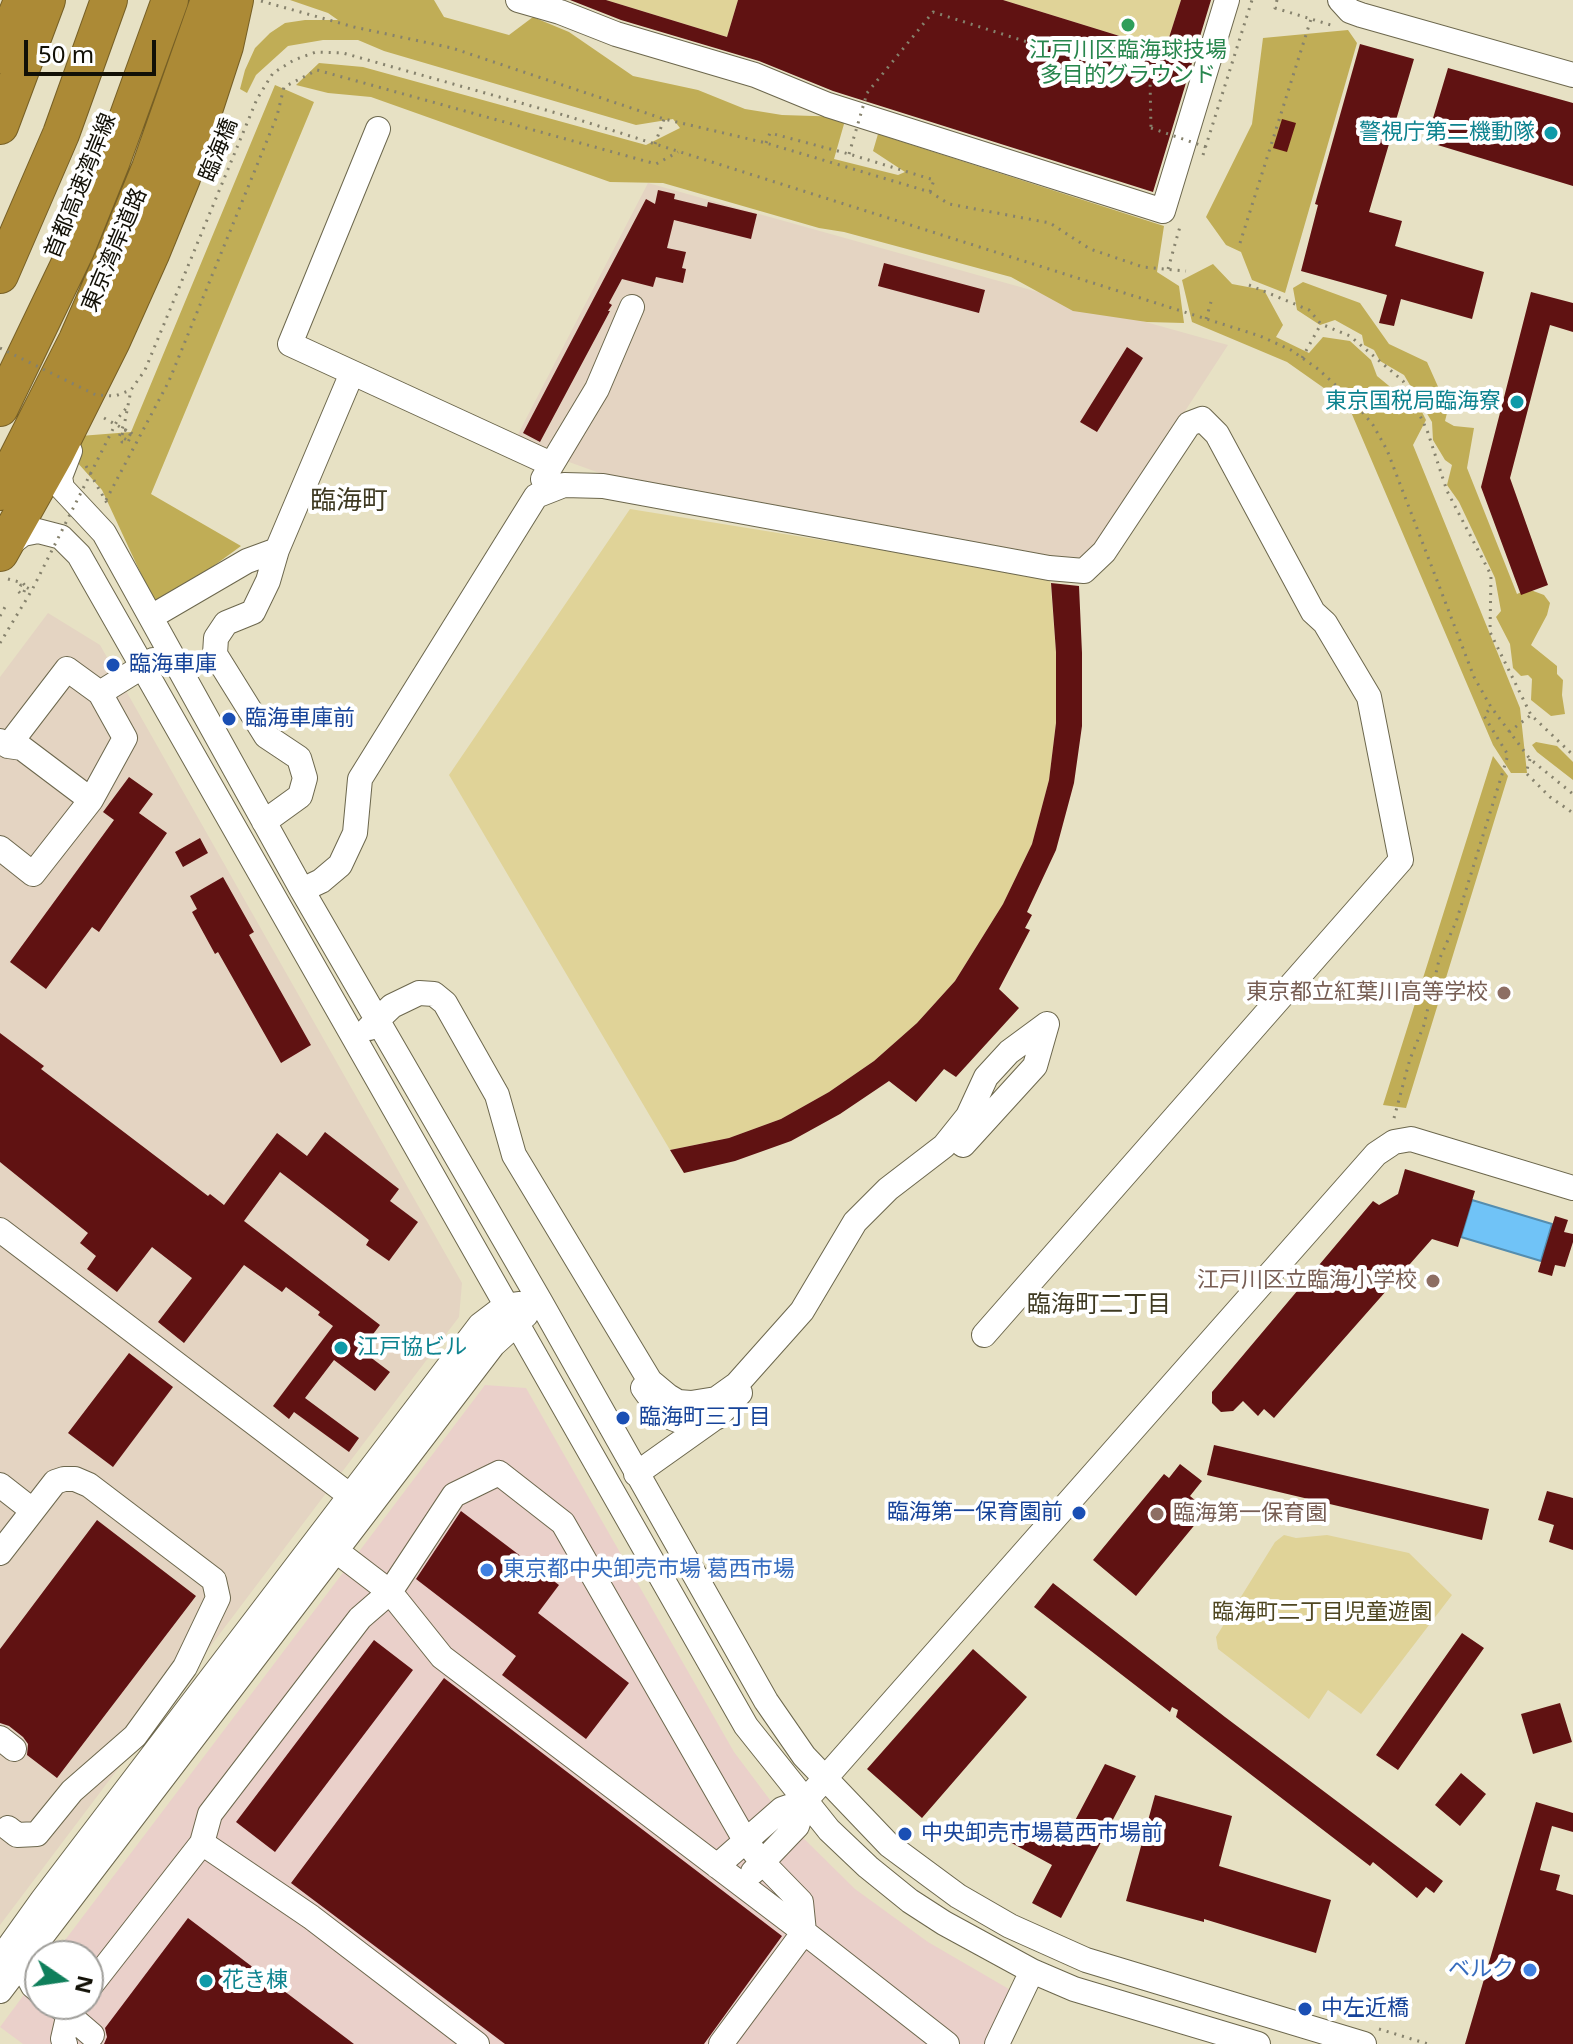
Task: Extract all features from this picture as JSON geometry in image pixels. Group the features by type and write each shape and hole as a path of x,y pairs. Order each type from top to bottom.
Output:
{"highway":[{"path":"0,55 22,0"},
{"path":"0,126 47,0"},
{"path":"81,51 87,0"},
{"path":"81,51 102,0"},
{"name":"首都高速湾岸線","path":"0,275 14,224 81,51 109,0"},
{"name":"首都高速湾岸線","path":"0,366 60,242 137,69 149,0"},
{"path":"0,408 76,250 137,69 156,0"},
{"path":"137,69 170,0"},
{"name":"東京湾岸道路","path":"0,492 77,340 113,258 156,154 209,0"},
{"path":"2,562 112,341 182,178 225,46 235,0"},
{"path":"0,255 14,224"}],"street":[{"path":"518,0 560,12 616,34 755,75 828,105 1163,211 1227,0"},
{"path":"1340,0 1350,11 1361,15 1573,75"},
{"path":"378,129 290,344 551,464"},
{"path":"302,890 321,881 340,865 355,833 360,779 536,496 551,464 597,389 632,307"},
{"path":"112,341 89,413 60,477 62,488 104,533 302,890 540,1301 636,1474 766,1701 804,1756 889,1845 958,1896 1010,1926 1086,1960 1367,2035"},
{"path":"264,822 300,796 305,778 299,758 266,736 215,654 216,638 226,623 253,612 352,373"},
{"path":"536,496 564,485 603,486 1049,568 1084,571 1104,552 1189,424 1202,419 1217,434 1313,612 1325,623 1369,697 1401,860 984,1335"},
{"path":"2,562 10,542 23,534 38,531 61,537 79,555 746,1726 805,1801 839,1839 910,1901 1032,1971 1195,2035 1258,2044"},
{"path":"114,618 147,610 247,561 277,550"},
{"path":"100,693 169,650"},
{"path":"0,848 33,874 91,800 125,738 100,693 67,669 4,743 22,748 91,800"},
{"path":"354,1039 379,1021 392,1006 419,993 434,994 445,1003 497,1095 514,1155 650,1381 678,1402 691,1403 716,1399 737,1384 802,1311 855,1222 888,1189 944,1146 968,1116 986,1077 1009,1052 1047,1024 1035,1066 958,1151 876,1218 849,1251 810,1317 717,1417 636,1474"},
{"path":"379,1021 422,1002 434,1009 476,1085 508,1163 645,1391 667,1416 680,1422 697,1424 717,1417"},
{"path":"743,1886 761,1861 797,1826 805,1801 1376,1154 1394,1142 1411,1139 1573,1188"},
{"path":"0,1230 358,1502"},
{"path":"0,1991 43,1899 358,1502 493,1345 510,1316 540,1301"},
{"path":"104,1969 202,1843 210,1814 360,1618 390,1592 454,1495 499,1473 563,1523 745,1840 801,1902 804,1932 721,2044"},
{"path":"0,1553 55,1482 75,1479 89,1485 214,1580 218,1598 185,1667 135,1736 72,1791 37,1834 17,1835 8,1828"},
{"path":"0,1485 32,1510"},
{"path":"13,1958 335,1550 358,1502"},
{"path":"335,1550 390,1592 442,1657 804,1932 956,2043"},
{"path":"717,1866 782,1809 805,1801"},
{"path":"202,1843 311,1917 477,2044"},
{"path":"997,2044 1032,1971"},
{"path":"65,2020 65,2044"},
{"path":"79,2020 92,2035"}],"path":[{"path":"260,0 354,27 452,48 664,119 766,143 930,192 949,204 1050,223 1090,249 1143,267 1186,271"},
{"path":"849,154 867,93 933,12 1150,81 1151,128 1206,147 1252,0"},
{"path":"1240,243 1311,19 1275,8 1277,0"},
{"name":"臨海橋","path":"97,415 127,429 131,433 130,438 123,440 124,430 129,430 132,434 132,438 122,442 119,437 119,432 125,421 131,390 145,370 257,99 273,73 294,60 316,52 343,53 567,116 1260,336 1302,358 1354,402 1373,425 1387,450 1474,677 1491,707"},
{"path":"655,144 664,119"},
{"path":"766,143 770,133 849,154 934,180 930,192"},
{"path":"1168,269 1185,212"},
{"path":"1249,285 1309,310 1321,324 1350,336 1403,381 1427,430 1447,491 1491,575 1490,632 1531,715 1573,755"},
{"path":"1206,319 1211,302"},
{"path":"1302,358 1321,324"},
{"path":"0,348 96,395 115,396 131,390"},
{"path":"104,400 110,386"},
{"path":"0,643 32,590 119,417 128,406"},
{"path":"84,462 113,514"},
{"path":"2,562 23,583 26,587 26,591 20,593 21,585 25,585 32,590"},
{"path":"0,616 5,607"},
{"path":"1394,1118 1410,1059 1424,1025 1439,960 1456,922 1508,755 1484,716 1491,707 1530,759 1573,794"},
{"path":"1508,732 1531,715"},
{"path":"1530,759 1526,773 1550,797 1573,813"},
{"path":"1367,2035 1428,2044"}],"shaded area":[{"path":"290,0 434,0 444,17 509,35 533,17 569,32 633,76 698,90 745,109 782,115 846,117 834,159 898,175 905,172 873,151 878,134 1164,226 1157,272 1179,286 1184,323 1147,322 1073,311 1011,277 819,228 663,183 610,182 371,97 328,93 296,85 319,63 363,67 646,145 680,128 673,119 636,125 384,51 358,40 323,40 288,46 256,75 247,93 240,89 245,70 255,48 270,33 285,23 338,20 328,13"},
{"path":"1348,30 1357,43 1285,293 1252,280 1241,252 1226,245 1206,217 1252,124 1263,38"},
{"path":"275,85 314,102 151,494 241,546 171,597 154,602 102,490 76,461 80,436 131,432"},
{"path":"648,183 1228,345 1098,545 1078,560 1050,560 638,487 514,442"},
{"path":"1213,264 1232,284 1264,290 1283,325 1276,337 1309,353 1323,337 1350,341 1371,360 1377,376 1394,390 1416,400 1426,420 1413,445 1520,708 1527,773 1511,773 1493,745 1348,405 1287,362 1192,322 1182,280"},
{"path":"1303,282 1360,303 1389,344 1427,362 1448,409 1445,421 1454,426 1474,428 1467,468 1517,594 1528,589 1544,595 1550,603 1531,645 1557,666 1557,674 1563,680 1565,714 1551,716 1531,700 1532,679 1528,675 1521,676 1513,668 1510,644 1496,617 1501,611 1495,578 1459,502 1447,485 1452,465 1445,460 1433,440 1432,422 1404,375 1380,361 1374,350 1364,345 1362,335 1335,320 1320,325 1297,310 1293,288"},
{"path":"48,613 100,645 462,1283 459,1317 0,1925 0,677"},
{"path":"1536,742 1557,746 1573,762 1573,780 1537,752 1532,745"},
{"path":"1493,756 1508,776 1406,1108 1383,1105"},
{"name":"東京都中央卸売市場 葛西市場","path":"485,1385 526,1388 734,1752 785,1820 855,1889 928,1942 1014,1992 989,2044 23,2044 0,2027 24,1995 24,2020 104,2020 104,1940 65,1940"}],"green space":[{"path":"606,0 738,0 727,37"},
{"name":"江戸川区臨海球技場 多目的グラウンド","path":"1003,0 1181,0 1165,50"},
{"path":"630,509 1050,577 1056,652 1056,723 1049,780 1032,844 1003,904 955,981 917,1023 874,1061 829,1092 781,1119 729,1138 670,1150 449,775"},
{"name":"臨海町二丁目児童遊園","path":"1284,1535 1296,1538 1327,1535 1409,1553 1452,1595 1361,1714 1328,1690 1309,1719 1218,1649 1216,1637 1275,1542"}],"water":[{"path":"1472,1200 1552,1224 1541,1261 1461,1237"}],"building":[{"path":"570,0 606,0 727,37 738,0 1003,0 1165,50 1181,0 1211,0 1153,192 833,91 759,61 621,20"},
{"path":"1360,44 1414,59 1369,212 1402,221 1395,246 1484,272 1472,319 1401,299 1394,326 1379,323 1387,295 1301,271 1318,205 1315,204"},
{"path":"1448,68 1573,103 1573,186 1431,143 1433,136 1428,135"},
{"path":"1282,119 1296,123 1287,152 1273,148"},
{"path":"658,190 675,194 674,199 707,207 708,202 757,214 751,239 674,220 667,248 686,252 682,268 686,269 683,283 656,277 653,287 622,279 609,303 612,305 610,311 540,442 523,433 646,199 655,204"},
{"path":"884,263 985,290 979,313 878,286"},
{"path":"1531,292 1573,303 1573,332 1550,325 1510,478 1548,585 1521,595 1481,487"},
{"path":"1127,347 1143,358 1097,432 1080,422"},
{"path":"1051,583 1079,586 1082,726 1074,783 1056,850 1027,912 1032,915 1025,928 1030,930 999,989 1019,1008 956,1077 944,1069 916,1102 889,1081 840,1114 791,1141 735,1161 684,1173 670,1150 729,1138 781,1119 829,1092 874,1061 917,1023 955,981 1003,904 1032,844 1049,780 1056,723 1056,652"},
{"path":"129,777 153,794 139,813 167,833 99,932 92,927 46,989 10,962 114,820 103,812"},
{"path":"200,838 208,853 183,867 175,852"},
{"path":"223,877 254,932 249,935 311,1045 281,1063 192,912 197,909 190,896"},
{"path":"0,1033 44,1066 41,1069 224,1205 277,1133 307,1156 325,1132 399,1189 390,1201 418,1222 389,1261 366,1245 369,1240 280,1172 244,1221 380,1325 361,1350 390,1372 375,1391 334,1360 305,1398 359,1438 349,1452 294,1412 289,1419 273,1406 333,1326 318,1315 320,1312 286,1287 282,1292 244,1265 184,1343 158,1322 192,1278 152,1247 117,1292 87,1269 96,1256 80,1243 88,1233 0,1162"},
{"path":"1405,1169 1475,1191 1458,1247 1432,1239 1274,1418 1264,1409 1258,1416 1243,1401 1233,1411 1221,1412 1212,1403 1212,1392 1373,1201 1379,1205 1398,1194"},
{"path":"1555,1216 1568,1220 1564,1232 1573,1234 1573,1242 1565,1267 1555,1265 1552,1276 1538,1272"},
{"path":"129,1353 173,1387 113,1467 68,1433"},
{"path":"1214,1445 1489,1509 1482,1540 1207,1475"},
{"path":"1180,1464 1202,1481 1190,1496 1207,1510 1136,1596 1093,1560 1164,1474 1169,1478"},
{"path":"1547,1491 1573,1498 1573,1550 1549,1542 1554,1525 1538,1520"},
{"path":"461,1511 559,1585 538,1613 629,1683 586,1739 502,1675 516,1656 416,1579"},
{"path":"97,1520 196,1596 57,1778 27,1755 28,1744 23,1737 0,1723 0,1649"},
{"path":"1053,1583 1443,1881 1434,1893 1426,1887 1417,1898 1373,1862 1370,1866 1176,1717 1178,1710 1172,1707 1170,1712 1034,1607"},
{"path":"1462,1633 1484,1648 1398,1770 1376,1755"},
{"path":"374,1640 413,1670 275,1852 236,1822"},
{"path":"973,1649 1027,1697 922,1818 867,1769"},
{"path":"444,1678 782,1936 704,2044 505,2044 291,1883"},
{"path":"1560,1703 1572,1742 1533,1754 1521,1714"},
{"path":"1105,1764 1136,1776 1061,1918 1032,1903 1052,1865 1008,1841 1017,1823 1061,1847"},
{"path":"1461,1773 1486,1794 1460,1826 1435,1805"},
{"path":"1155,1795 1232,1816 1219,1866 1331,1900 1316,1953 1204,1919 1204,1922 1126,1901"},
{"name":"ベルク","path":"1536,1802 1573,1813 1573,1832 1552,1826 1540,1870 1560,1875 1556,1890 1573,1895 1573,2044 1465,2044"},
{"name":"花き棟","path":"188,1918 354,2044 104,2044 107,2037 105,2028"}],"place":[{"name":"江戸川区臨海球技場 多目的グラウンド","path":"1128,25"},
{"name":"警視庁第二機動隊","path":"1551,133"},
{"name":"東京国税局臨海寮","path":"1517,402"},
{"name":"臨海車庫","path":"113,665"},
{"name":"臨海車庫前","path":"229,719"},
{"name":"東京都立紅葉川高等学校","path":"1504,993"},
{"name":"江戸川区立臨海小学校","path":"1433,1281"},
{"name":"江戸協ビル","path":"341,1348"},
{"name":"臨海町三丁目","path":"623,1418"},
{"name":"臨海第一保育園前","path":"1079,1513"},
{"name":"臨海第一保育園","path":"1157,1514"},
{"name":"東京都中央卸売市場 葛西市場","path":"487,1570"},
{"name":"中央卸売市場葛西市場前","path":"905,1834"},
{"name":"ベルク","path":"1530,1970"},
{"name":"花き棟","path":"206,1981"},
{"name":"中左近橋","path":"1305,2009"}],"district":[{"name":"臨海町","path":"349,502"},
{"name":"臨海町二丁目","path":"1099,1305"}]}
